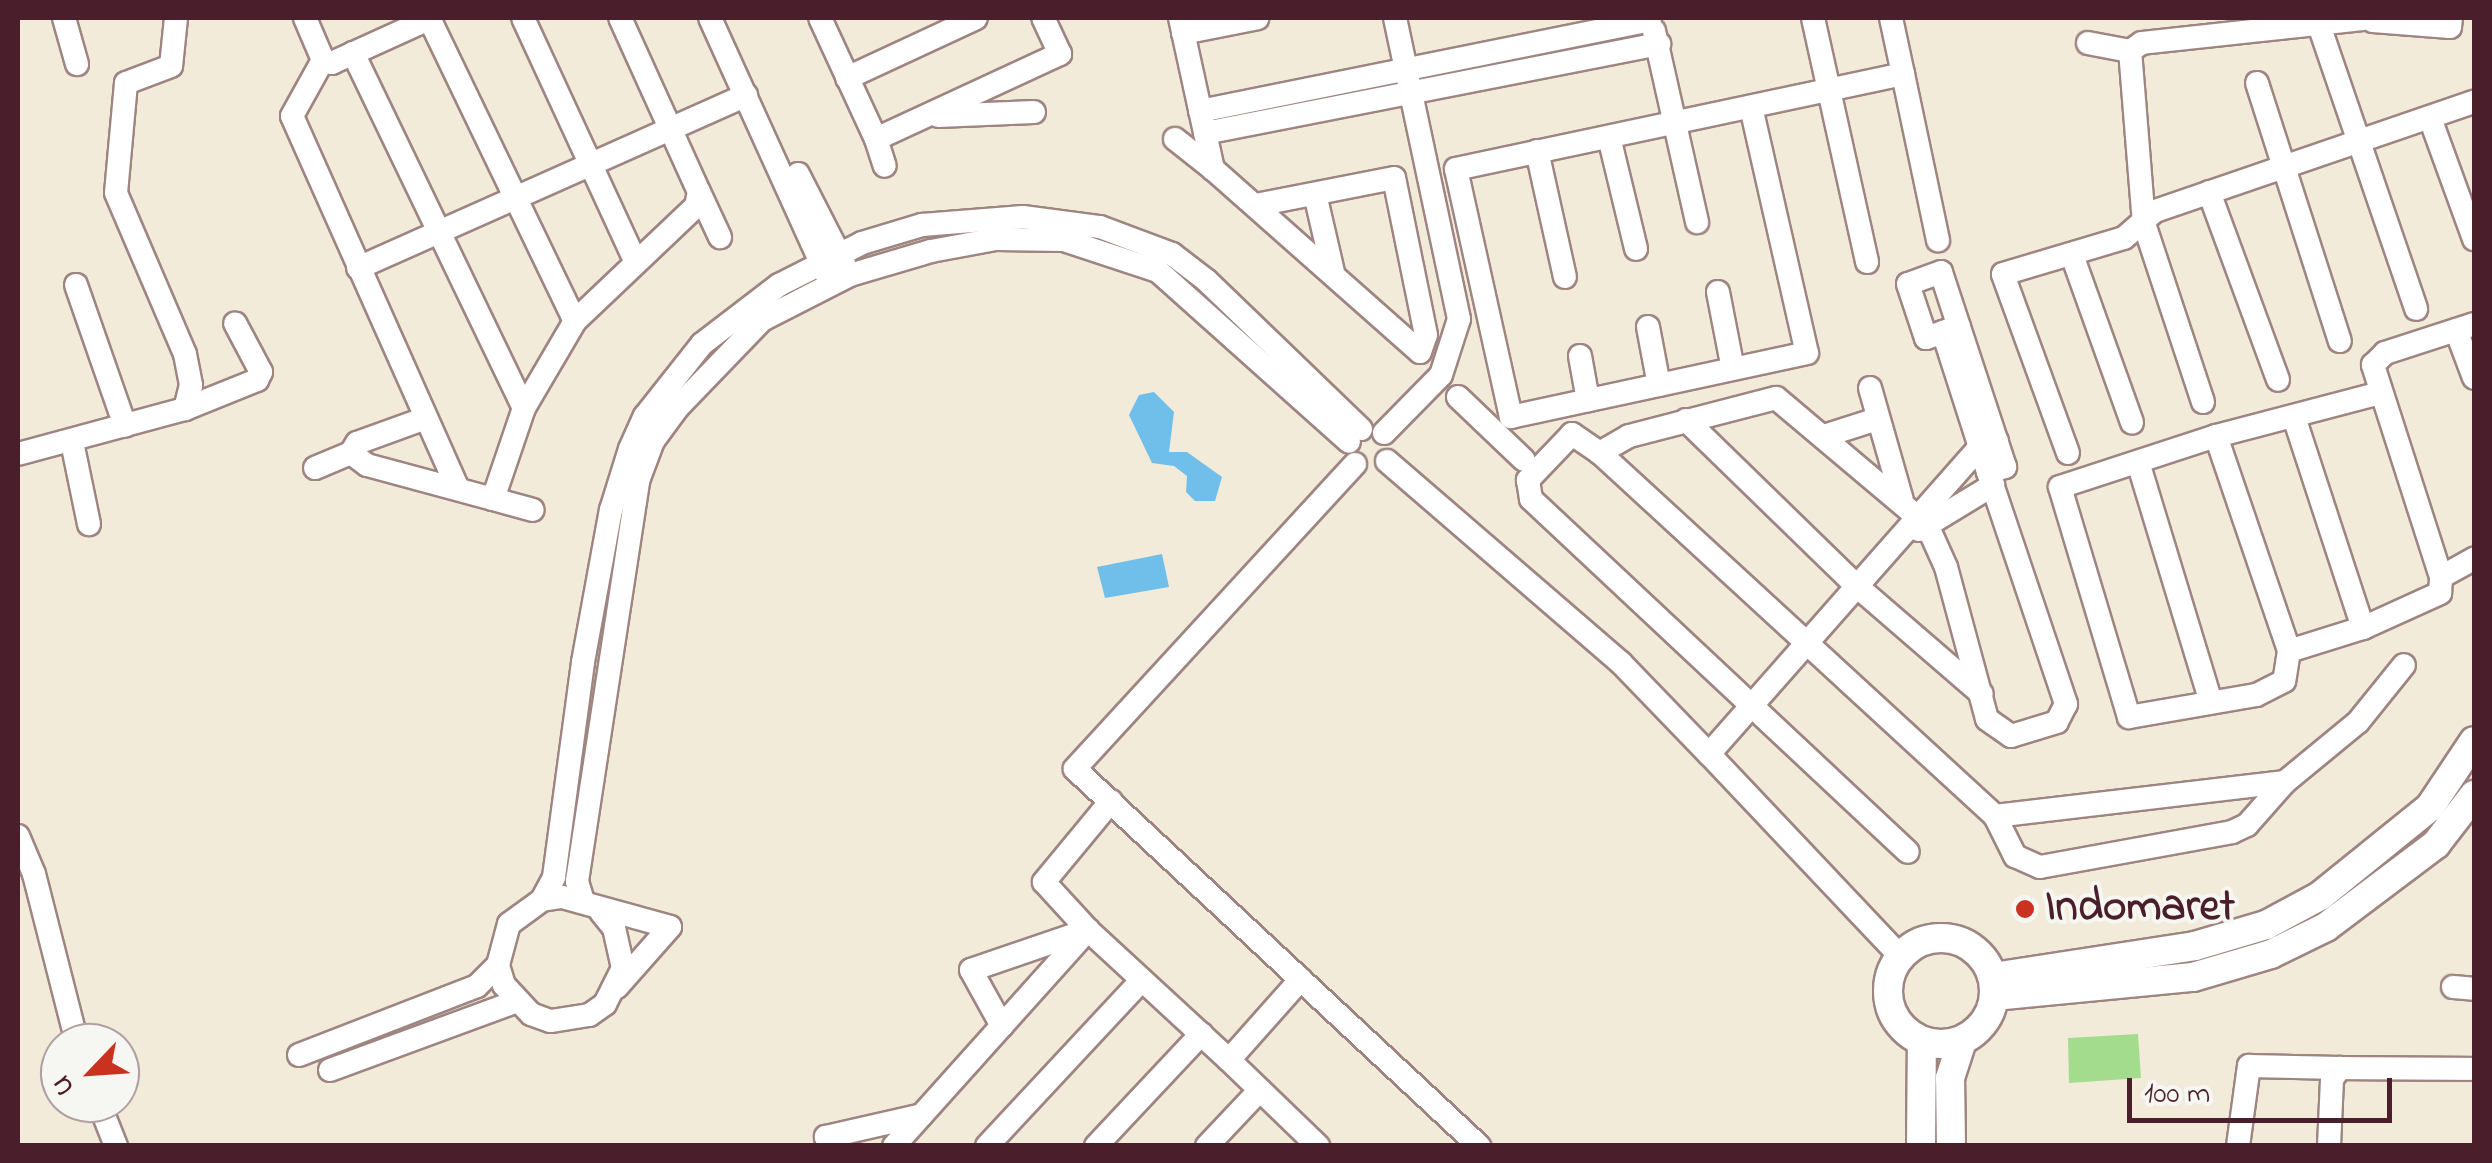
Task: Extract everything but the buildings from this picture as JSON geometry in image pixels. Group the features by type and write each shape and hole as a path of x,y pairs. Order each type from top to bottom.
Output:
{"street":[{"path":"64,18 77,64"},
{"path":"176,18 171,66 126,83 116,193 186,354 191,386 185,409"},
{"path":"304,18 322,60"},
{"path":"458,490 292,116 322,60 353,53 402,24 430,18 576,322"},
{"path":"523,18 635,260"},
{"path":"620,18 720,237"},
{"path":"711,18 835,269"},
{"path":"724,18 802,201"},
{"path":"820,18 886,166"},
{"path":"847,78 976,18"},
{"path":"876,139 1060,54 1043,18"},
{"path":"1213,169 1181,25 1258,18"},
{"path":"1395,18 1459,319 1441,375 1362,442 1075,769 1479,1146"},
{"path":"1813,18 1867,262"},
{"path":"1891,18 1938,240"},
{"path":"2145,18 2136,47 2144,224 2203,402"},
{"path":"2088,43 2136,47 2226,27 2373,19 2450,26 2451,18"},
{"path":"1203,122 1406,69 1650,19 1678,122 1697,222"},
{"path":"2306,23 2416,310"},
{"path":"1203,122 1411,93 1659,44"},
{"path":"353,53 524,408"},
{"path":"1751,107 1807,353 1511,417 1456,170 1903,74"},
{"path":"2257,83 2340,342"},
{"path":"358,268 746,95"},
{"path":"2068,453 2003,274 2072,254 2144,224 2155,211 2474,102"},
{"path":"924,117 1034,112"},
{"path":"2430,118 2474,239"},
{"path":"1609,136 1636,249"},
{"path":"1175,140 1256,206 1420,352 1426,335 1394,178 1256,206"},
{"path":"1537,151 1565,276"},
{"path":"493,499 524,408 576,322 635,260 690,212 700,192"},
{"path":"2209,192 2278,380"},
{"path":"1316,194 1332,272"},
{"path":"298,1056 477,986 498,964 509,924 542,900 554,878 587,638 611,510 655,421 714,334 835,269 956,244 1064,240 1158,271 1271,354 1362,442 1372,470 1387,462"},
{"path":"2072,254 2132,423"},
{"path":"76,285 125,426"},
{"path":"1718,292 1734,369"},
{"path":"18,454 185,409 261,376 235,323"},
{"path":"1648,327 1658,384"},
{"path":"2289,650 2364,628 2440,593 2441,577 2373,364 2378,357 2465,327 2474,378"},
{"path":"1870,388 1877,419 1917,516 1946,567 1987,719 2011,736 2056,722 2066,712 1990,479 1988,444 1951,329"},
{"path":"1580,356 1588,400"},
{"path":"2216,436 2289,650 2280,686 2135,718 2125,710 2058,492 2216,436 2296,420 2380,393"},
{"path":"1458,398 1524,460"},
{"path":"1600,453 1629,436 1776,398 1827,435 1917,516"},
{"path":"1490,428 1508,404"},
{"path":"316,468 351,453 357,443 426,418"},
{"path":"1827,435 1877,419"},
{"path":"1686,420 1859,588 1982,694"},
{"path":"2296,420 2364,628"},
{"path":"617,987 622,948 577,881 638,481 655,421"},
{"path":"1908,852 1531,499 1528,480 1572,434 1600,453 1996,816 2014,856 2040,867 2232,832 2248,825 2285,782 2358,722 2404,665"},
{"path":"72,442 89,524"},
{"path":"1362,442 1390,444 1387,462"},
{"path":"1708,754 1904,540 1917,516 1988,444"},
{"path":"351,453 366,464 533,510"},
{"path":"1387,462 1621,663 1900,956"},
{"path":"2138,462 2212,702"},
{"path":"1917,516 1990,479"},
{"path":"2441,577 2474,559"},
{"path":"587,638 613,644"},
{"path":"1994,986 2195,946 2266,925 2320,896 2430,807 2474,741"},
{"path":"1996,816 2285,782"},
{"path":"1994,986 2192,978 2272,954 2326,927 2436,844 2474,795"},
{"path":"1111,801 1044,882 1088,930 1316,1145"},
{"path":"18,836 34,874 71,1023"},
{"path":"498,964 515,1002 550,1021 570,1022 605,1004 670,927 592,907 542,900"},
{"path":"894,1146 1088,930"},
{"path":"1002,1026 971,970 1088,930"},
{"path":"1941,937 1973,949 1994,986 1978,1030 1962,1040 1922,1040 1906,1030 1890,1004 1890,974 1900,956 1918,942 1941,937"},
{"path":"1229,1060 1302,979"},
{"path":"988,1146 1142,980"},
{"path":"330,1070 515,1002"},
{"path":"1096,1146 1201,1034"},
{"path":"1922,1040 1922,1146"},
{"path":"1951,1146 1950,1078 1962,1040"},
{"path":"2238,1146 2248,1066 2474,1069"},
{"path":"2328,1146 2332,1079 2340,1068"},
{"path":"1207,1146 1260,1090"},
{"path":"835,1146 826,1138 922,1114"}],"green space":[{"path":"2138,1034 2141,1078 2069,1083 2068,1038"}],"water":[{"path":"1154,392 1174,412 1169,452 1187,452 1222,477 1215,501 1195,501 1186,492 1187,476 1174,466 1152,463 1129,415 1139,395"},
{"path":"1162,554 1169,587 1105,598 1097,567"}],"place":[{"name":"Indomaret","path":"2025,909"}]}
